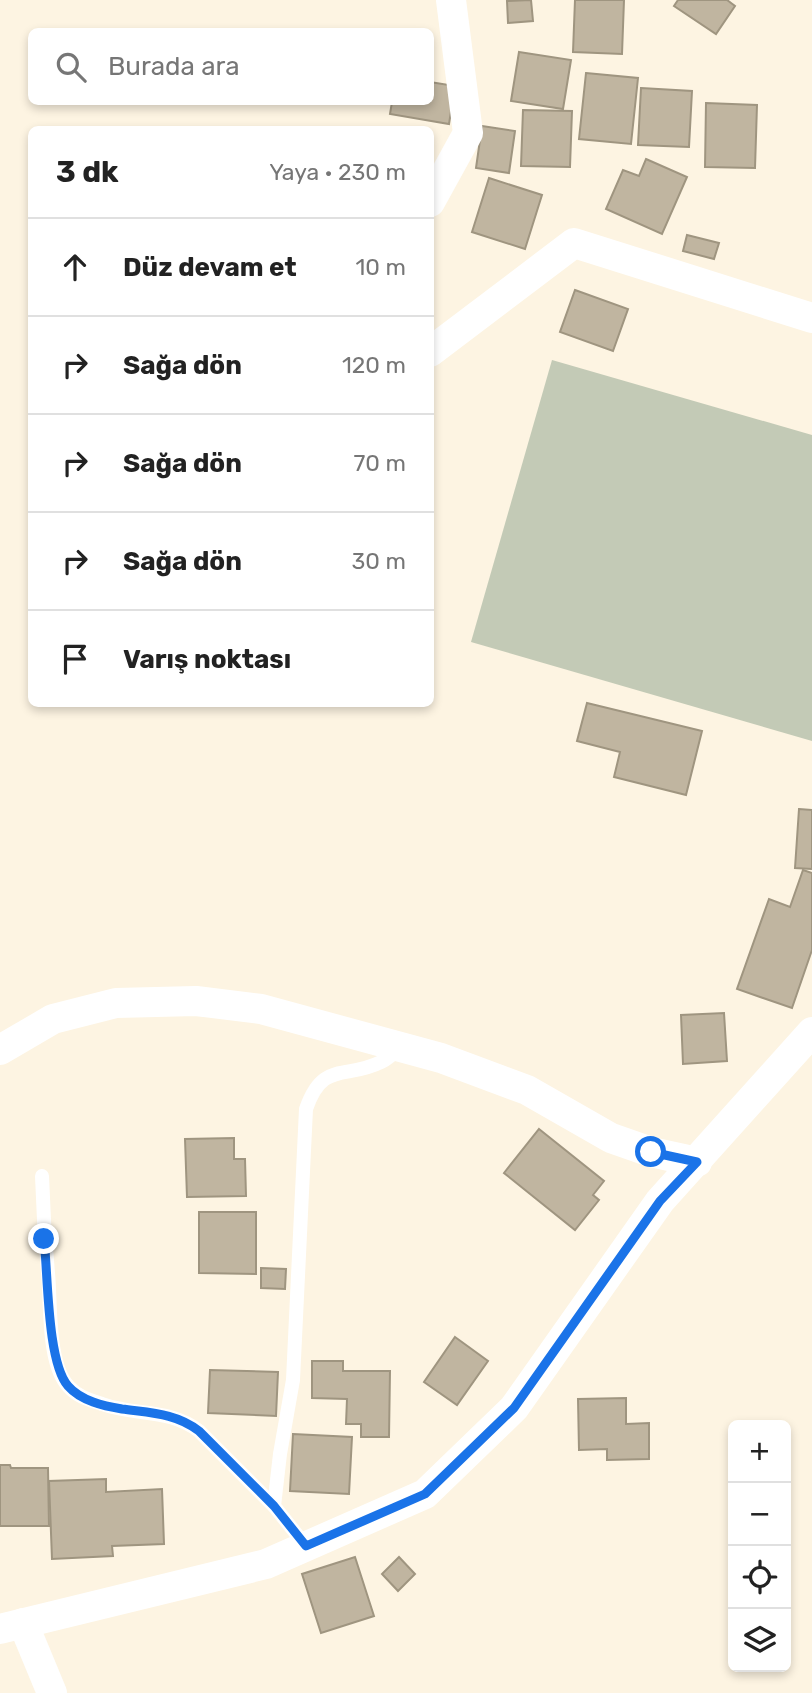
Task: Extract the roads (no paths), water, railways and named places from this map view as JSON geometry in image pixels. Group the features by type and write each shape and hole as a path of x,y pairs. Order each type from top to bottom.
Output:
{"street":[{"path":"434,195 468,133 451,0"},
{"path":"434,349 574,243 812,318"},
{"path":"0,1050 53,1019 116,1003 196,1001 261,1009 440,1058 527,1090 611,1139 651,1152 697,1162"},
{"path":"52,1693 12,1626 265,1564 425,1494 514,1408 660,1201 812,1032"}],"lane":[{"path":"274,1506 293,1380 306,1109 311,1094 320,1081 334,1074 383,1062 401,1047"},
{"path":"42,1177 52,1335 57,1365 68,1386 82,1397 107,1406 185,1420 274,1506 306,1546"}]}
